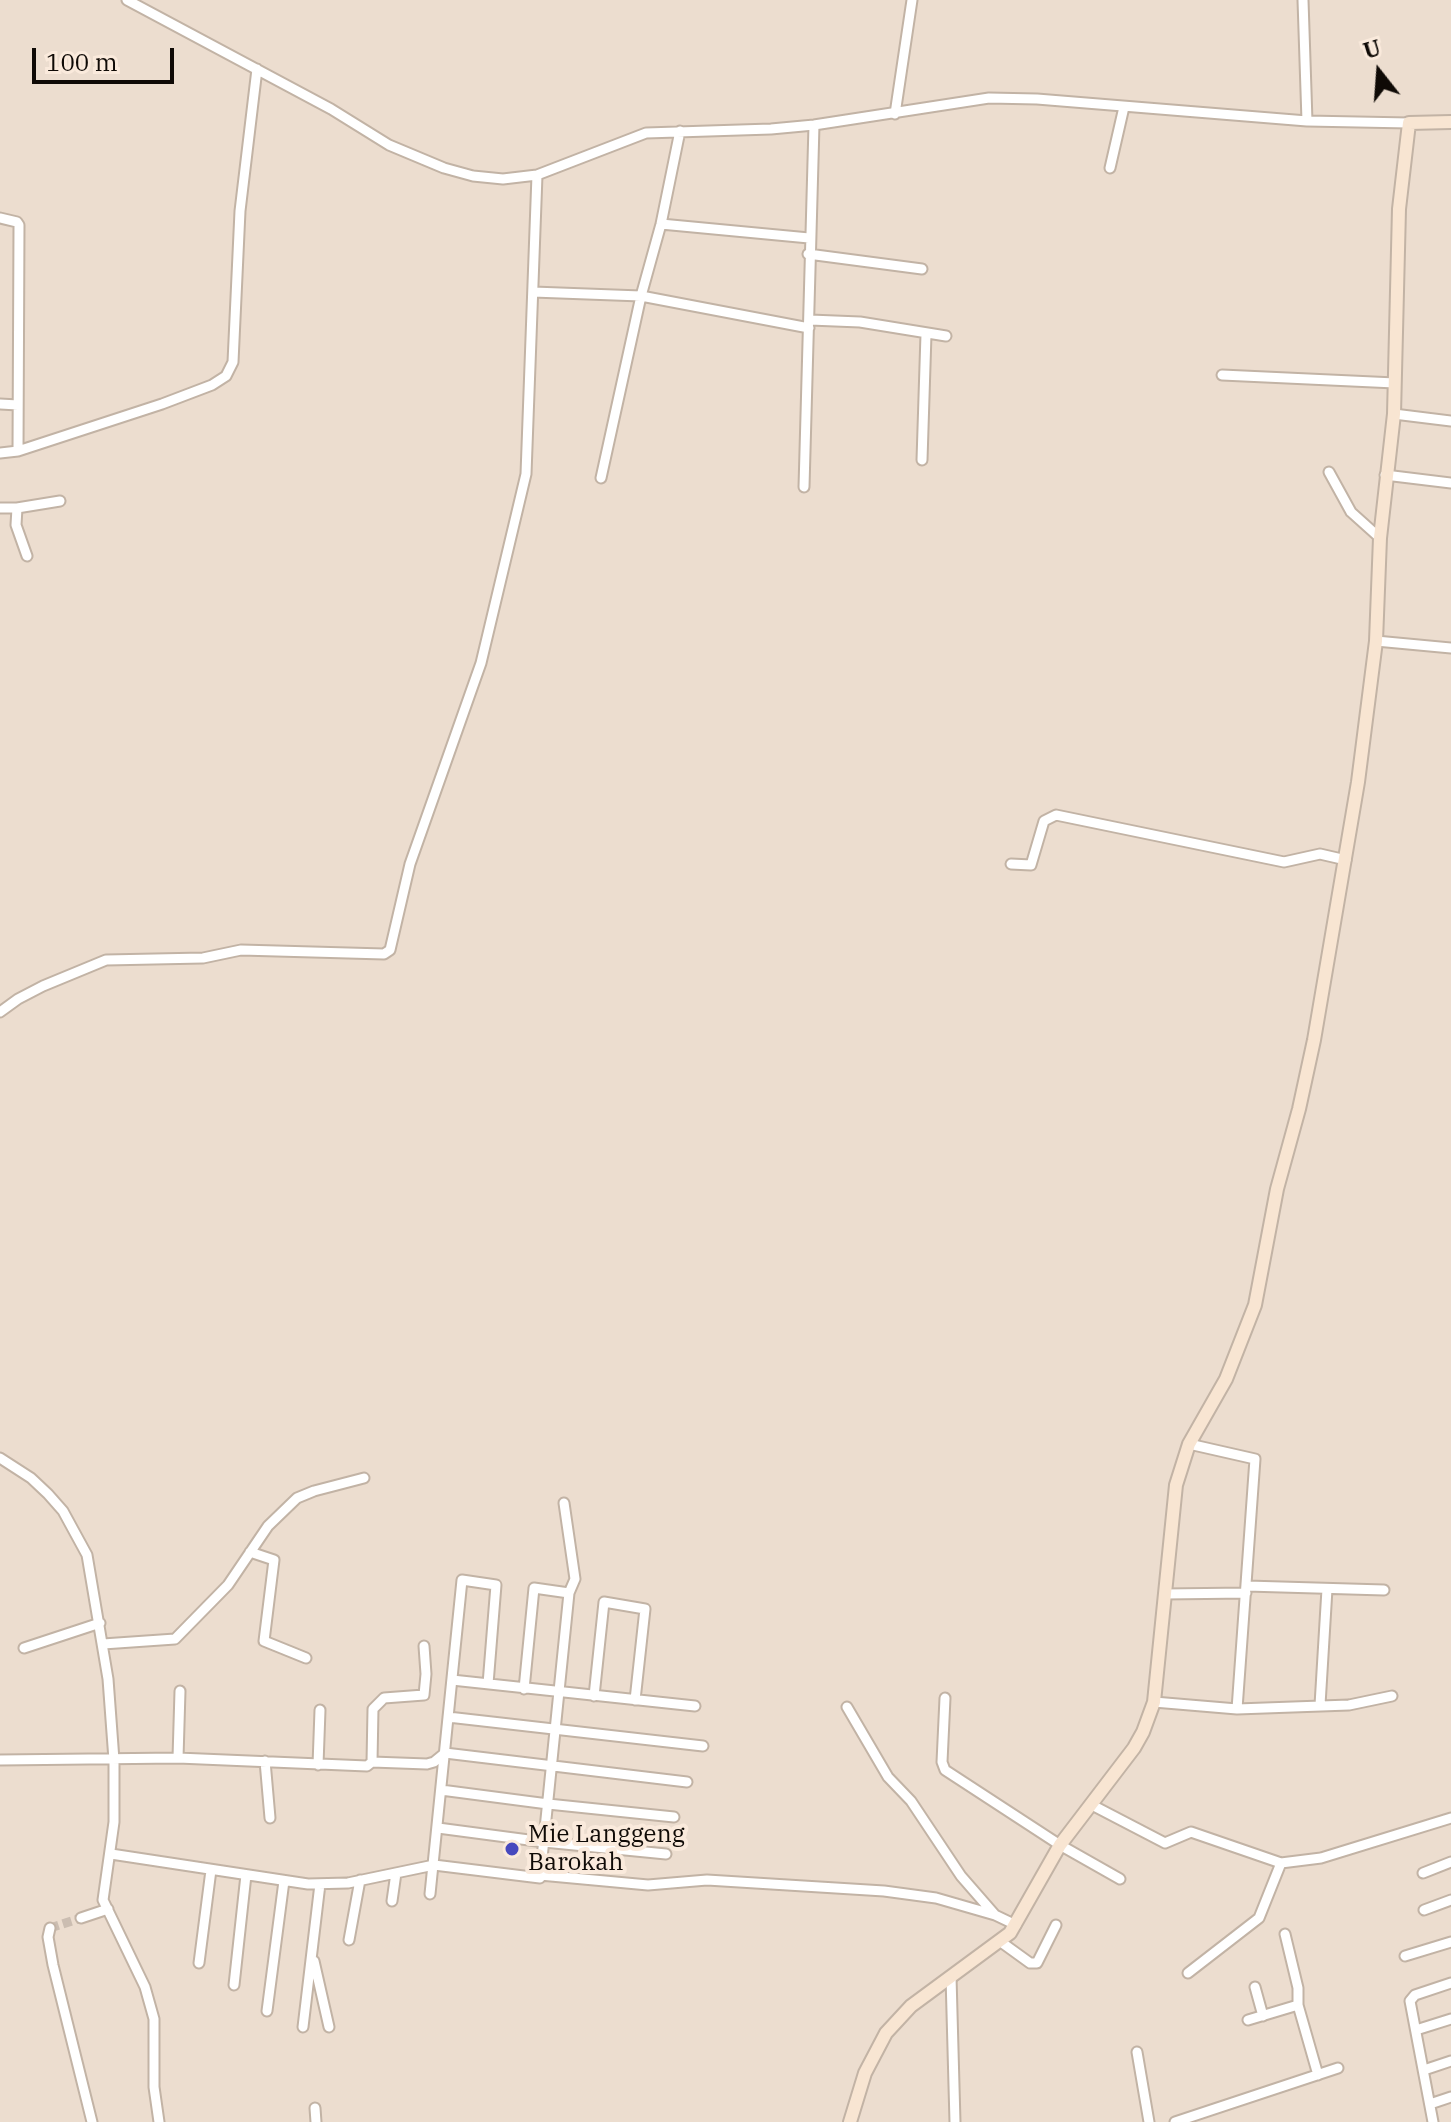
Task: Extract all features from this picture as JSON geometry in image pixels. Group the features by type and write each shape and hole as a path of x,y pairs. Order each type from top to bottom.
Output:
{"main road":[{"path":"850,2122 865,2073 886,2033 911,2006 1001,1942 1016,1925 1060,1845 1134,1748 1154,1702 1172,1514 1183,1458 1226,1379 1255,1305 1277,1189 1311,1054 1346,860 1376,641 1380,538 1394,414 1399,209 1409,123 1451,122"}],"street":[{"path":"127,0 257,69 389,145 436,165 473,176 503,179 537,175 646,133 814,125 999,98 1307,121 1409,123"},
{"path":"895,114 912,0"},
{"path":"1303,0 1307,121"},
{"path":"0,453 18,451 162,404 212,385 226,376 233,362 240,211 257,69"},
{"path":"1110,168 1124,107"},
{"path":"804,487 810,324 808,254 814,125"},
{"path":"601,478 680,131"},
{"path":"0,1012 43,986 106,960 123,957 203,958 241,950 384,954 390,950 410,864 481,663 526,474 537,175"},
{"path":"0,218 19,225 18,451"},
{"path":"661,224 809,238"},
{"path":"808,254 922,269"},
{"path":"533,292 641,296 810,324 860,322 946,336"},
{"path":"922,460 926,334"},
{"path":"1222,375 1395,383"},
{"path":"0,404 18,405"},
{"path":"1394,414 1451,421"},
{"path":"1329,472 1351,512 1380,538"},
{"path":"1385,475 1451,483"},
{"path":"0,508 60,501"},
{"path":"17,508 16,525 27,556"},
{"path":"1376,641 1451,648"},
{"path":"1011,864 1031,865 1044,821 1056,815 1284,862 1320,854 1346,860"},
{"path":"1189,1444 1255,1459 1237,1709"},
{"path":"0,1458 31,1478 48,1494 69,1521 87,1555 103,1644 114,1760 111,1854 103,1900 145,1987 154,2019 154,2087 159,2122"},
{"path":"103,1644 175,1639 228,1585 268,1526 297,1498 364,1478"},
{"path":"111,1854 320,1884 360,1880 434,1865 540,1878 569,1593 575,1579 564,1503"},
{"path":"250,1552 274,1560 263,1639 267,1644 306,1658"},
{"path":"430,1894 462,1580 496,1585 488,1684"},
{"path":"524,1689 534,1588 569,1593"},
{"path":"1320,1705 1327,1589"},
{"path":"1165,1594 1246,1590 1384,1590"},
{"path":"594,1696 604,1602 645,1609 635,1700"},
{"path":"24,1648 100,1623"},
{"path":"372,1762 376,1706 384,1698 424,1695 424,1646"},
{"path":"452,1680 695,1706"},
{"path":"178,1758 180,1691"},
{"path":"1154,1702 1237,1709 1349,1705 1392,1696"},
{"path":"945,1698 942,1762 945,1770 1060,1845 1120,1879"},
{"path":"847,1707 888,1777 911,1801 961,1876 995,1915"},
{"path":"318,1765 320,1710"},
{"path":"448,1717 703,1746"},
{"path":"0,1760 178,1758 360,1768 372,1762 427,1764 445,1753 687,1782"},
{"path":"265,1761 270,1818"},
{"path":"441,1790 674,1817"},
{"path":"1090,1804 1165,1843 1174,1841 1186,1832 1197,1833 1281,1863 1306,1862 1451,1818"},
{"path":"438,1828 666,1854"},
{"path":"1423,1873 1451,1862"},
{"path":"1188,1973 1259,1918 1281,1863"},
{"path":"199,1963 211,1870"},
{"path":"392,1901 396,1873"},
{"path":"234,1985 246,1875"},
{"path":"540,1875 648,1885 707,1880 884,1891 936,1898 995,1915 1016,1925"},
{"path":"349,1940 360,1880"},
{"path":"267,2011 284,1881"},
{"path":"303,2027 320,1884"},
{"path":"1424,1910 1451,1900"},
{"path":"81,1918 108,1909"},
{"path":"1001,1942 1030,1963 1037,1963 1056,1925"},
{"path":"50,1928 48,1937 53,1965 92,2122"},
{"path":"1285,1934 1298,1988 1298,2005 1318,2075"},
{"path":"1405,1956 1451,1942"},
{"path":"312,1954 329,2027"},
{"path":"951,1976 955,2122"},
{"path":"1433,2122 1412,1998 1451,1983"},
{"path":"1255,1987 1263,2016"},
{"path":"1248,2020 1298,2005"},
{"path":"1416,2030 1451,2019"},
{"path":"1137,2052 1149,2122"},
{"path":"1424,2070 1451,2061"},
{"path":"1175,2122 1338,2068"},
{"path":"1430,2104 1451,2097"},
{"path":"315,2108 316,2122"}],"tunnel":[{"path":"50,1928 81,1918"}],"place":[{"name":"Mie Langgeng Barokah","path":"512,1849"}]}
